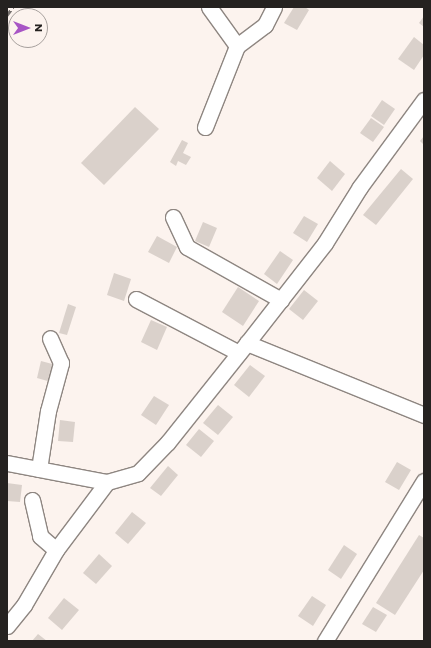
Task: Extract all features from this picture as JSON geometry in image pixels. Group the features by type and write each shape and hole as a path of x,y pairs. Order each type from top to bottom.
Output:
{"street":[{"path":"209,7 237,46"},
{"path":"204,127 237,46 265,25 274,7"},
{"path":"7,463 106,482 138,473 168,442 325,244 360,187 424,100"},
{"path":"173,217 188,247 281,300"},
{"path":"136,299 243,348 424,416"},
{"path":"39,469 48,411 61,363 50,338"},
{"path":"325,641 424,481"},
{"path":"7,626 24,605 56,550 106,482"},
{"path":"32,500 40,536 56,550"}],"building":[{"path":"294,7 305,7 309,10 297,30 284,23"},
{"path":"424,16 424,27 419,23"},
{"path":"414,37 424,45 424,55 414,70 398,59"},
{"path":"382,100 395,109 384,125 371,116"},
{"path":"135,107 159,129 104,185 81,163"},
{"path":"371,118 384,127 373,142 360,133"},
{"path":"424,136 424,145 420,141"},
{"path":"182,140 188,143 183,153 191,157 186,165 178,161 176,166 170,162"},
{"path":"330,161 345,174 332,191 317,178"},
{"path":"401,169 413,179 376,225 363,215"},
{"path":"304,216 318,224 307,242 293,233"},
{"path":"203,222 217,228 209,247 195,241"},
{"path":"157,236 177,247 169,263 148,252"},
{"path":"280,251 293,260 277,284 264,274"},
{"path":"114,273 131,279 124,301 107,295"},
{"path":"238,287 259,301 243,326 222,312"},
{"path":"304,290 318,301 303,320 289,309"},
{"path":"68,304 76,307 67,335 59,333"},
{"path":"151,320 167,327 157,350 141,342"},
{"path":"41,361 56,365 51,382 37,378"},
{"path":"250,365 265,376 249,397 234,385"},
{"path":"154,396 169,405 156,425 141,415"},
{"path":"218,405 233,417 218,435 203,423"},
{"path":"60,420 75,422 73,442 58,441"},
{"path":"199,429 214,441 201,457 186,445"},
{"path":"397,462 411,470 399,490 385,482"},
{"path":"168,466 178,475 161,496 150,488"},
{"path":"7,483 22,485 20,502 7,501"},
{"path":"132,512 146,523 128,544 115,533"},
{"path":"419,535 424,538 424,570 395,615 376,603"},
{"path":"344,545 357,554 341,579 328,570"},
{"path":"99,554 112,566 96,584 83,573"},
{"path":"312,596 326,605 313,626 298,616"},
{"path":"64,598 79,610 62,630 48,618"},
{"path":"373,607 387,615 376,632 362,624"},
{"path":"38,634 47,641 32,641"}],"railway":[{"path":"7,15 13,7"}]}
